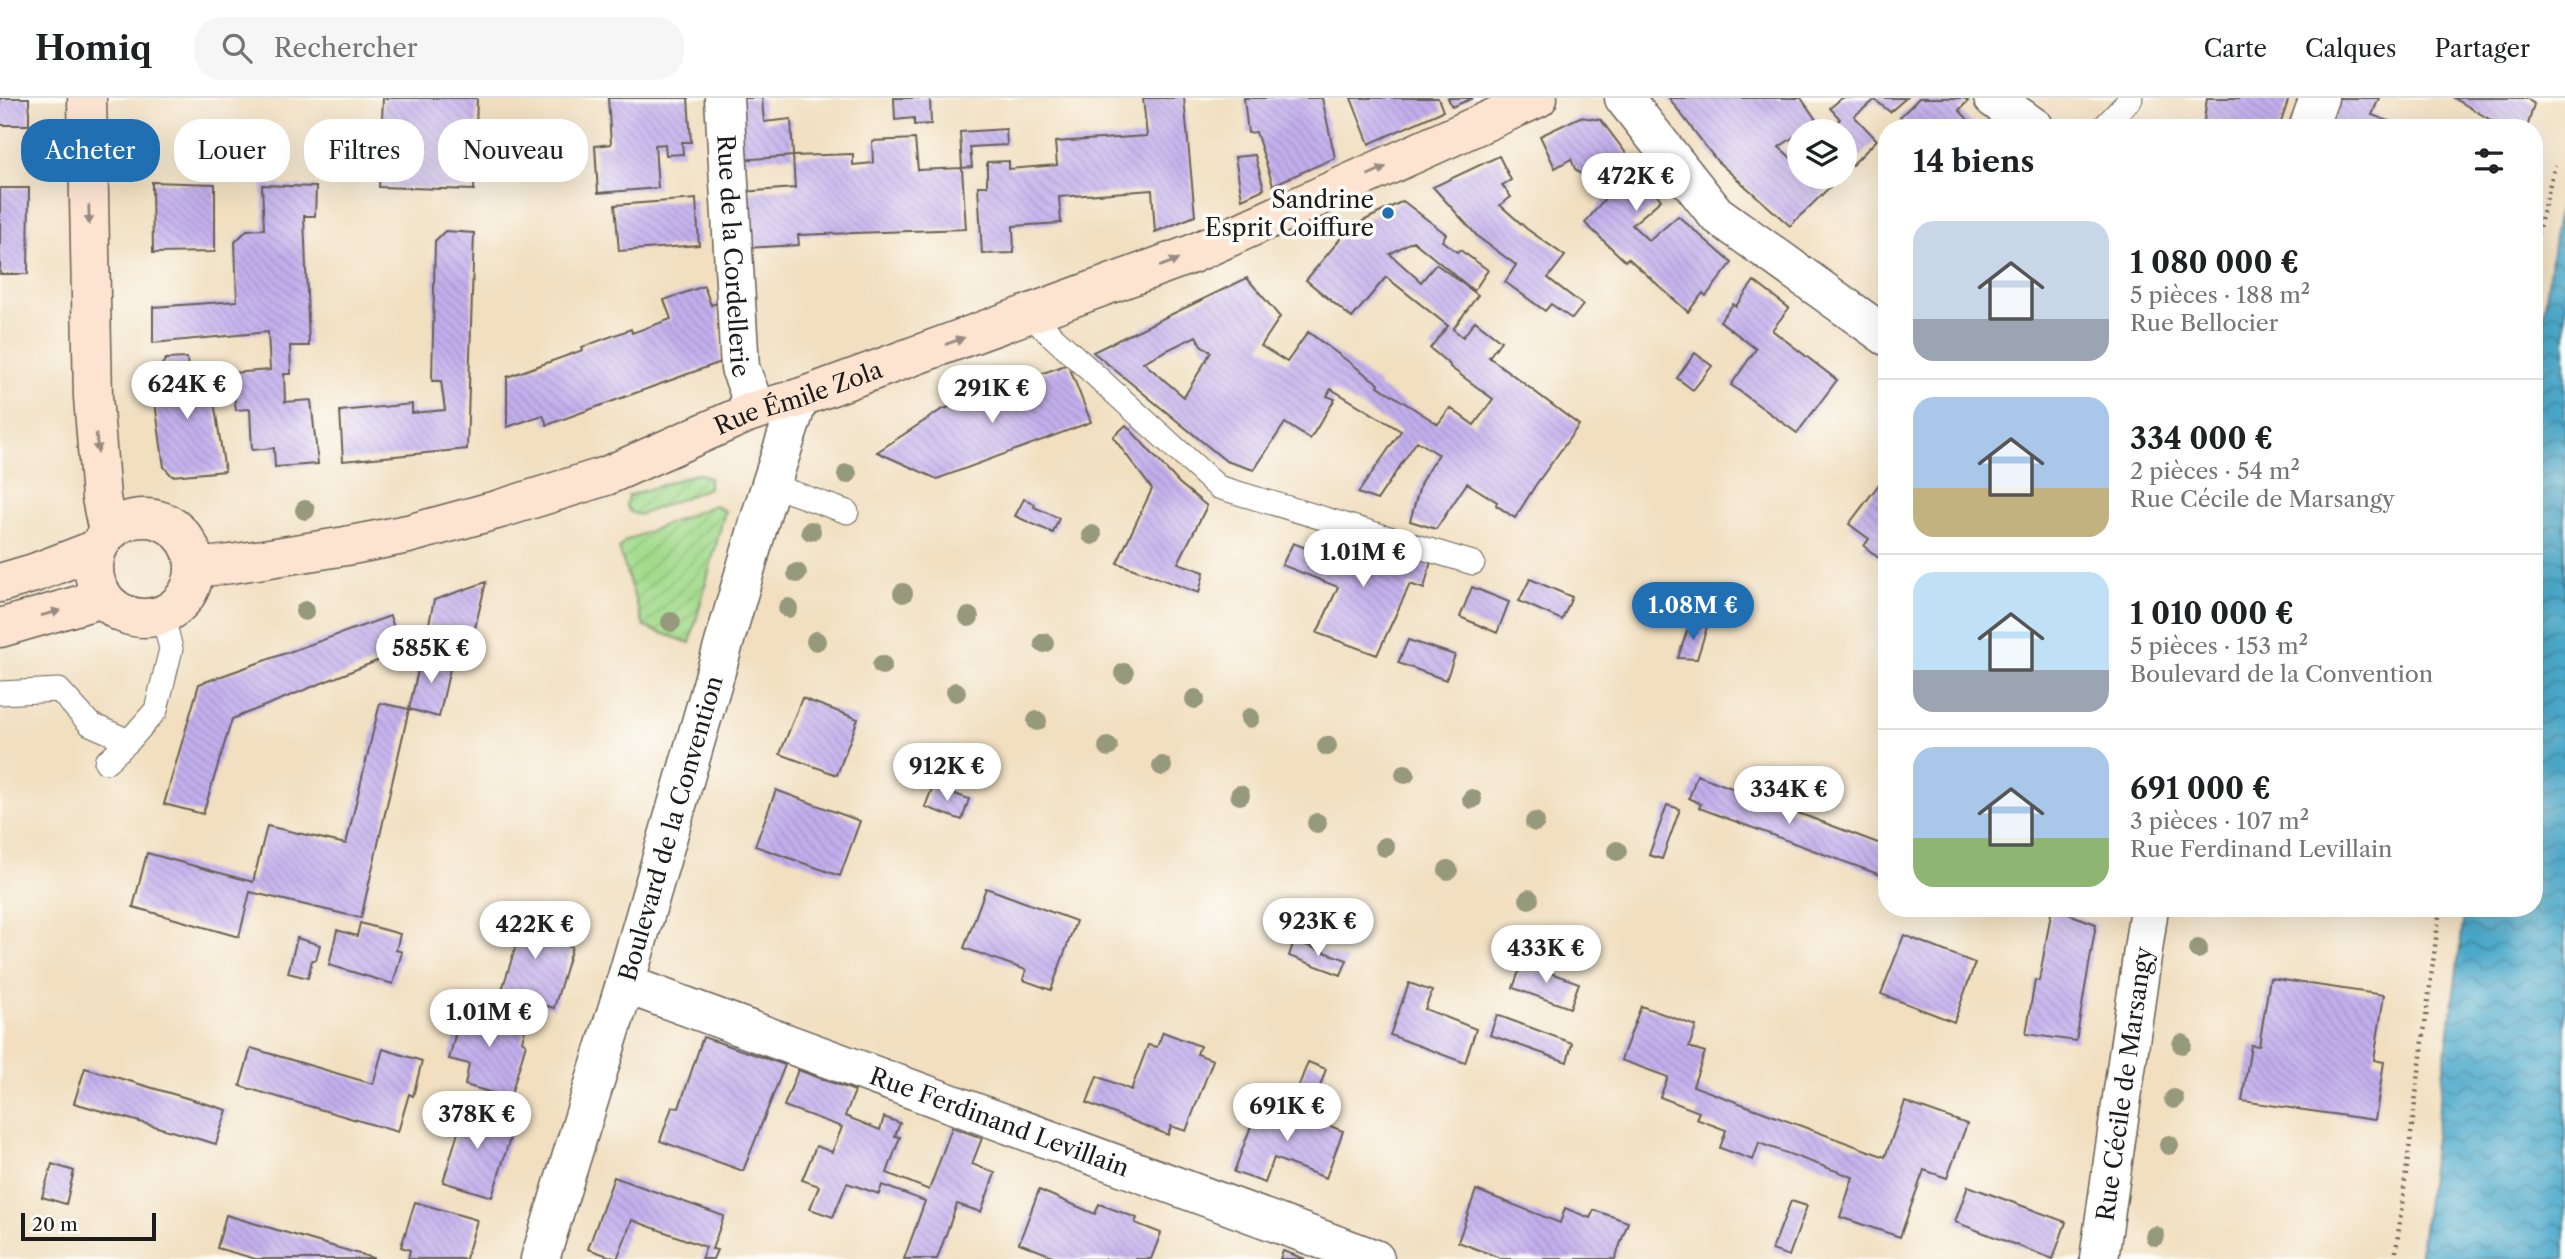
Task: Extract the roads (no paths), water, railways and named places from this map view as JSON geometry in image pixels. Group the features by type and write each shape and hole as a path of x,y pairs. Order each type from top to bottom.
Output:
{"main road":[{"path":"0,583 34,573 103,540 122,523 139,518 163,522 184,536 192,551 194,580 183,601 163,616 136,618 123,615 103,598 94,574 103,540 93,397 87,98"},
{"name":"Rue Émile Zola","path":"195,568 231,565 408,534 606,476 750,412 799,398 1192,254 1538,98"},
{"path":"0,628 103,598"}],"street":[{"name":"Rue de la Cordellerie","path":"723,98 740,368 749,391 750,412"},
{"path":"1624,98 1716,214 1878,330"},
{"path":"1993,98 2022,119"},
{"path":"2311,119 2319,98"},
{"name":"Boulevard de la Convention","path":"540,1259 625,984 799,398"},
{"name":"Rue Cécile de Marsangy","path":"2099,1259 2147,917"},
{"name":"Rue Ferdinand Levillain","path":"625,984 1375,1259"}],"lane":[{"path":"2112,119 2132,98"},
{"path":"1028,314 1218,487 1473,562"},
{"path":"771,485 846,512"},
{"path":"106,762 130,741 156,710 171,649 163,616"},
{"path":"0,693 59,690 90,724 130,741"}],"water":[{"path":"2565,192 2565,1259 2419,1259 2464,917 2543,917 2543,320 2556,221"}],"place":[{"name":"Sandrine Esprit Coiffure","path":"1388,213"}]}
